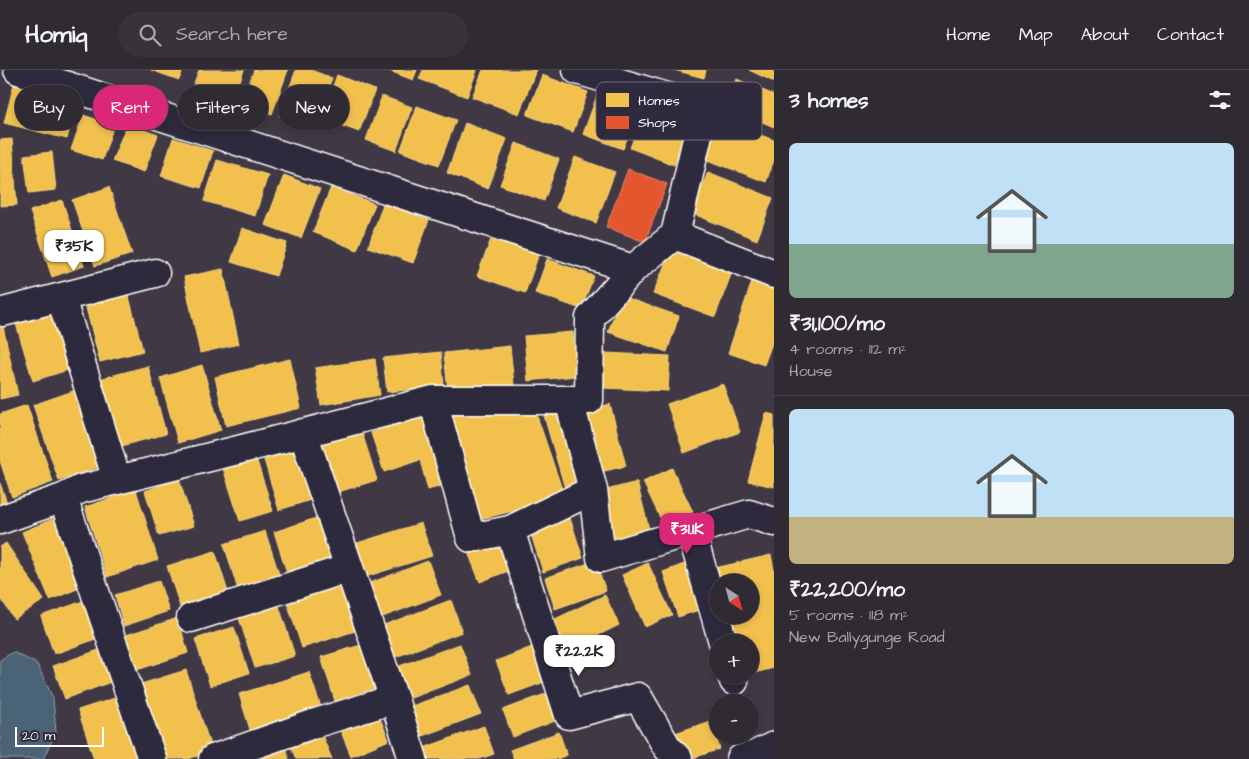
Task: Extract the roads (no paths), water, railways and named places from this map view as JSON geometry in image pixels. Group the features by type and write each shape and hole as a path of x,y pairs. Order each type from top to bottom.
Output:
{"street":[{"path":"18,70 91,81 632,268"},
{"path":"577,70 617,82"},
{"path":"0,520 63,498 81,489 433,400 589,400 590,318 632,268 675,235 697,140"},
{"path":"675,235 774,274"},
{"path":"3,312 155,273"},
{"path":"61,298 116,480"},
{"path":"433,400 471,538 510,530 593,490"},
{"path":"569,400 593,490 601,558 749,514 774,522"},
{"path":"303,433 414,759"},
{"path":"63,498 152,759"},
{"path":"510,530 569,716 638,697 667,747 678,759"},
{"path":"691,531 721,634"},
{"path":"191,618 349,568"},
{"path":"213,759 316,723 394,699"}],"water":[{"path":"13,652 37,664 53,698 56,732 43,759 0,759 0,660"}]}
